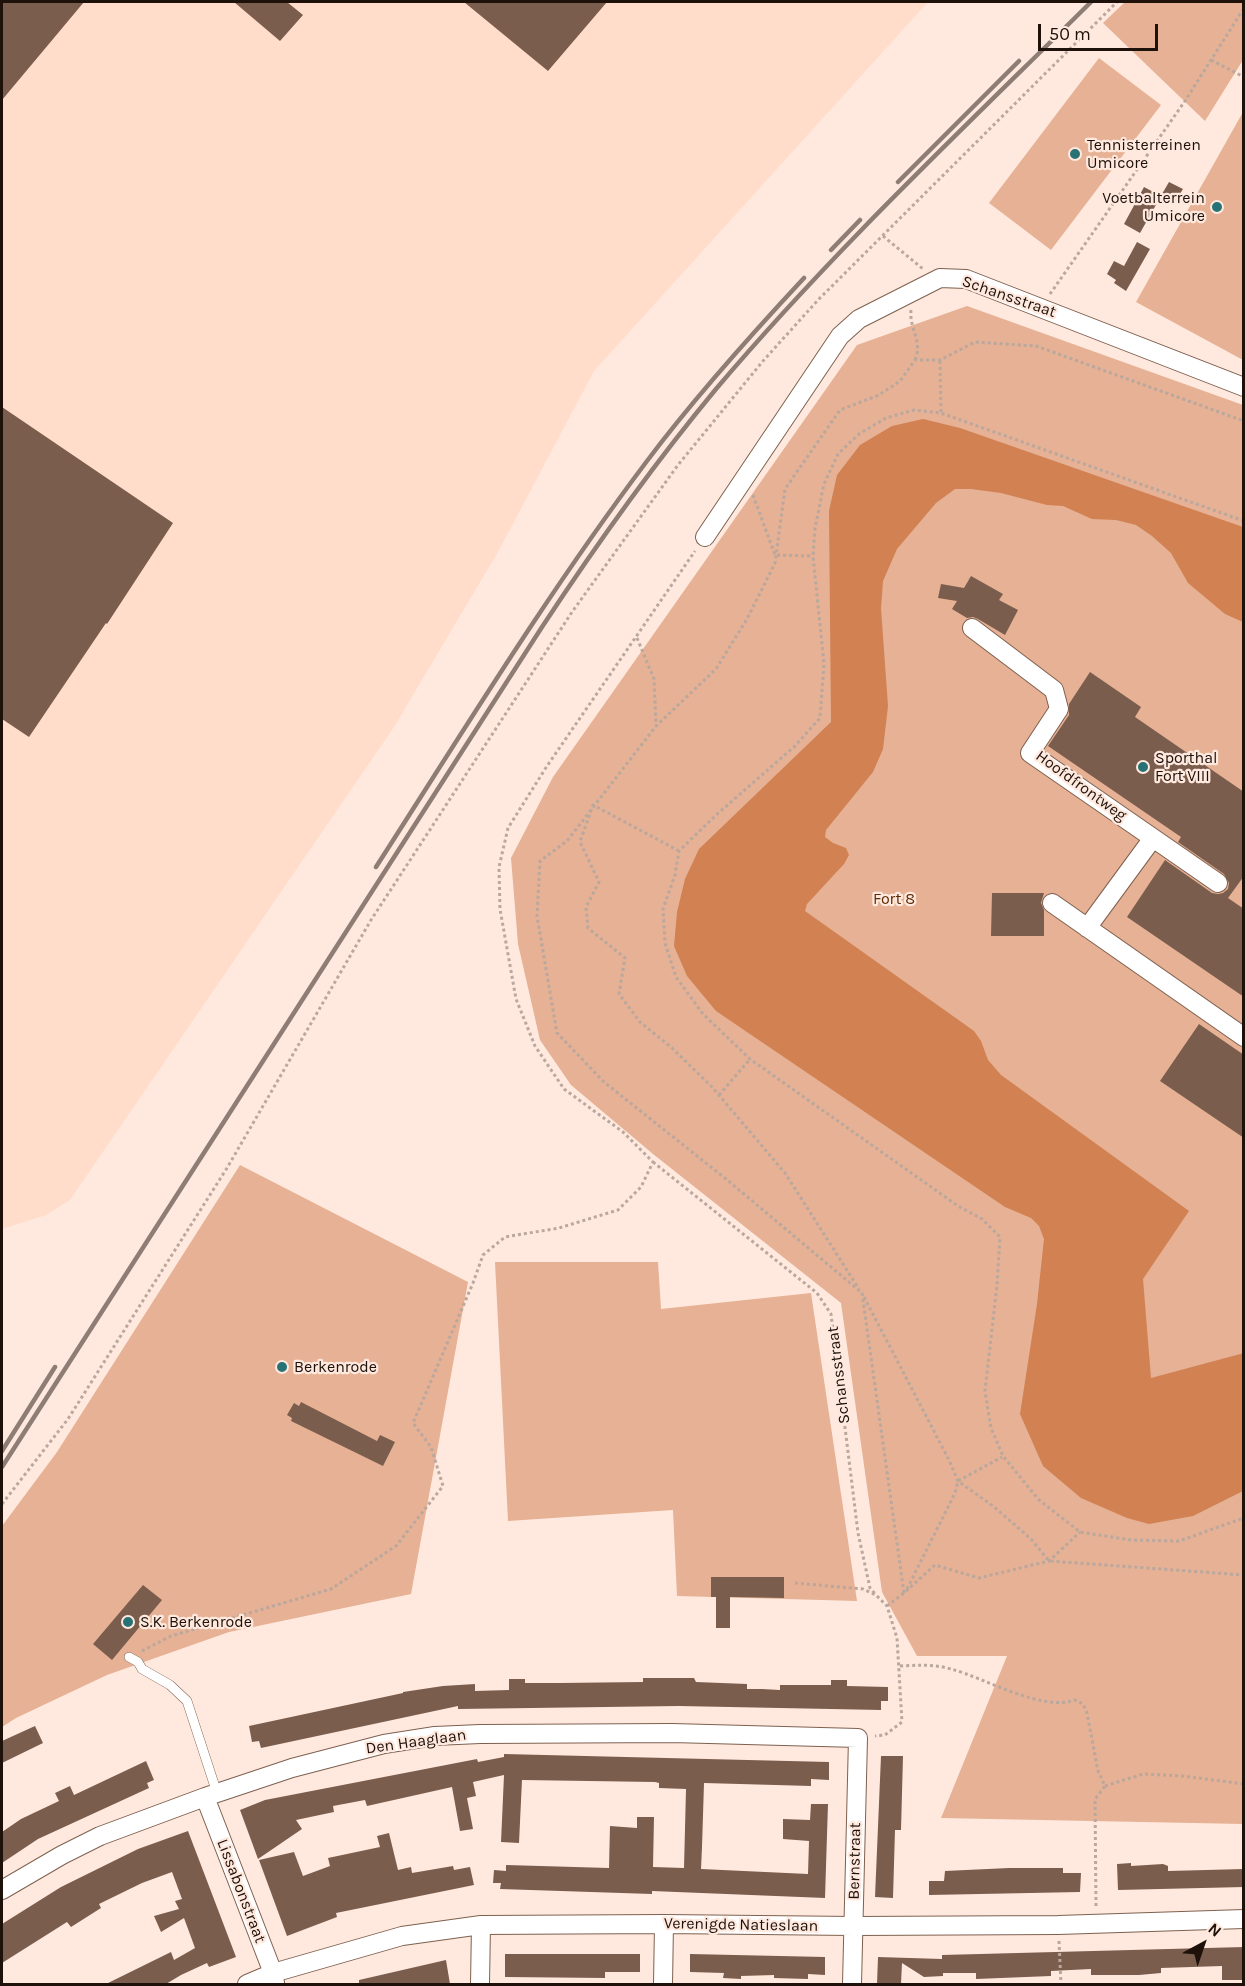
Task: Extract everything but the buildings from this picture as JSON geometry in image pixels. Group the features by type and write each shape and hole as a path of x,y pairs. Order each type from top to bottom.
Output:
{"street":[{"name":"Schansstraat","path":"705,537 840,336 859,319 940,278 966,279 1244,387"},
{"name":"Hoofdfrontweg","path":"972,628 1054,690 1059,709 1030,753 1218,883"},
{"path":"1087,928 1153,838"},
{"path":"1052,903 1244,1037"},
{"name":"Den Haaglaan","path":"2,1890 100,1836 292,1768 373,1747 435,1736 480,1734 672,1733 858,1738"},
{"name":"Bernstraat","path":"852,1984 858,1738"},
{"name":"Lissabonstraat","path":"211,1795 274,1979"},
{"name":"Verenigde Natieslaan","path":"247,1984 274,1979 402,1936 481,1925 1058,1925 1244,1919"},
{"path":"663,1984 664,1924"},
{"path":"480,1984 481,1925"}],"lane":[{"path":"133,1659 142,1669 170,1685 187,1701 211,1795"}],"path":[{"path":"2,1504 68,1419 227,1168 371,920 572,612 678,465 763,362 818,300 1118,2"},
{"path":"1040,307 1185,101 1244,8"},
{"path":"1211,60 1244,77"},
{"path":"883,236 936,280"},
{"path":"904,1593 862,1293 726,1179 604,1082 557,1033 537,916 540,861 567,841 656,726 716,669 747,619 775,563 785,489 809,453 840,410 879,395 900,381 915,360 919,351 910,319 912,304 919,289"},
{"path":"915,360 940,360 975,342 1036,346 1244,421"},
{"path":"940,360 941,413"},
{"path":"1244,521 941,413 915,410 886,418 859,434 838,454 824,484 815,528 813,556 824,664 819,718 795,746 679,851 675,875 663,909 665,943 676,976 703,1014 750,1059 958,1206 982,1219 1000,1237 998,1285 985,1391 991,1428 1003,1456 1039,1500 1080,1532 1131,1540 1179,1541 1244,1518"},
{"path":"746,476 775,555"},
{"name":"Schansstraat","path":"705,537 508,828 499,867 500,909 516,999 535,1046 564,1089 623,1132 653,1162 817,1293 831,1314 858,1533 870,1588 876,1595"},
{"path":"775,555 813,556"},
{"path":"637,637 654,679 656,726"},
{"path":"593,805 679,851"},
{"path":"593,805 580,842 599,882 586,908 588,928 625,958 619,994 640,1022 672,1048 719,1095 785,1173 862,1293 958,1480 1016,1526 1049,1561"},
{"path":"719,1095 750,1059"},
{"path":"133,1659 142,1650 171,1636 331,1589 396,1546 443,1486 431,1447 413,1424 483,1255 505,1237 559,1228 618,1210 641,1187 653,1162"},
{"path":"904,1593 955,1493 958,1480 1003,1456"},
{"path":"1049,1561 1080,1532"},
{"path":"886,1606 904,1593 934,1565 979,1578 1049,1561 1244,1575"},
{"path":"795,1583 863,1589 876,1595 886,1606 897,1638 902,1722 885,1735 858,1738"},
{"path":"900,1666 925,1664 951,1669 1043,1702 1067,1703 1075,1700 1083,1704 1087,1713 1098,1771 1105,1786"},
{"path":"1096,1924 1095,1799 1105,1786 1121,1779 1143,1774 1183,1776 1244,1784"},
{"path":"1058,1925 1061,1984"}],"shaded area":[{"path":"2,2 928,2 594,371 498,552 394,727 70,1200 46,1215 2,1229"},
{"path":"923,419 960,428 1243,527 1243,622 1225,614 1188,583 1171,553 1136,525 1116,520 1092,519 1063,506 1047,505 1001,493 971,489 955,489 936,503 897,549 883,581 881,608 888,706 883,749 873,772 826,830 825,837 846,848 849,855 844,864 807,904 805,911 974,1031 981,1041 988,1060 1001,1075 1189,1211 1143,1279 1151,1378 1244,1353 1243,1491 1193,1516 1149,1524 1127,1518 1081,1498 1043,1466 1020,1414 1037,1304 1044,1239 1039,1226 1031,1218 1005,1207 716,1011 687,976 674,946 677,912 685,879 699,849 831,722 829,511 837,475 860,445 892,426"}],"green space":[{"path":"1125,2 1243,2 1243,60 1205,121 1103,23"},
{"name":"Tennisterreinen Umicore","path":"1099,58 1161,105 1051,250 989,203"},
{"name":"Voetbalterrein Umicore","path":"1243,112 1243,360 1136,302"},
{"name":"Fort 8","path":"967,306 1243,405 1243,1824 941,1818 1007,1656 917,1656 882,1592 841,1303 653,1154 571,1085 540,1040 518,944 511,858 553,777 857,345"},
{"name":"Berkenrode","path":"240,1165 468,1282 411,1594 229,1632 107,1675 16,1718 2,1727 2,1526 57,1452"},
{"path":"495,1262 658,1262 661,1309 811,1293 857,1601 677,1596 673,1510 508,1521"}],"railway":[{"path":"2,1467 542,627 647,476 716,389 806,288 899,191 1091,2"},
{"path":"898,182 1019,61"},
{"path":"831,250 860,220"},
{"path":"376,867 508,661 611,510 665,437 703,391 804,278"},
{"path":"2,1451 55,1367"}],"place":[{"name":"Tennisterreinen Umicore","path":"1075,154"},
{"name":"Voetbalterrein Umicore","path":"1217,207"},
{"name":"Sporthal Fort VIII","path":"1143,767"},
{"name":"Berkenrode","path":"282,1367"},
{"name":"S.K. Berkenrode","path":"128,1622"}]}
